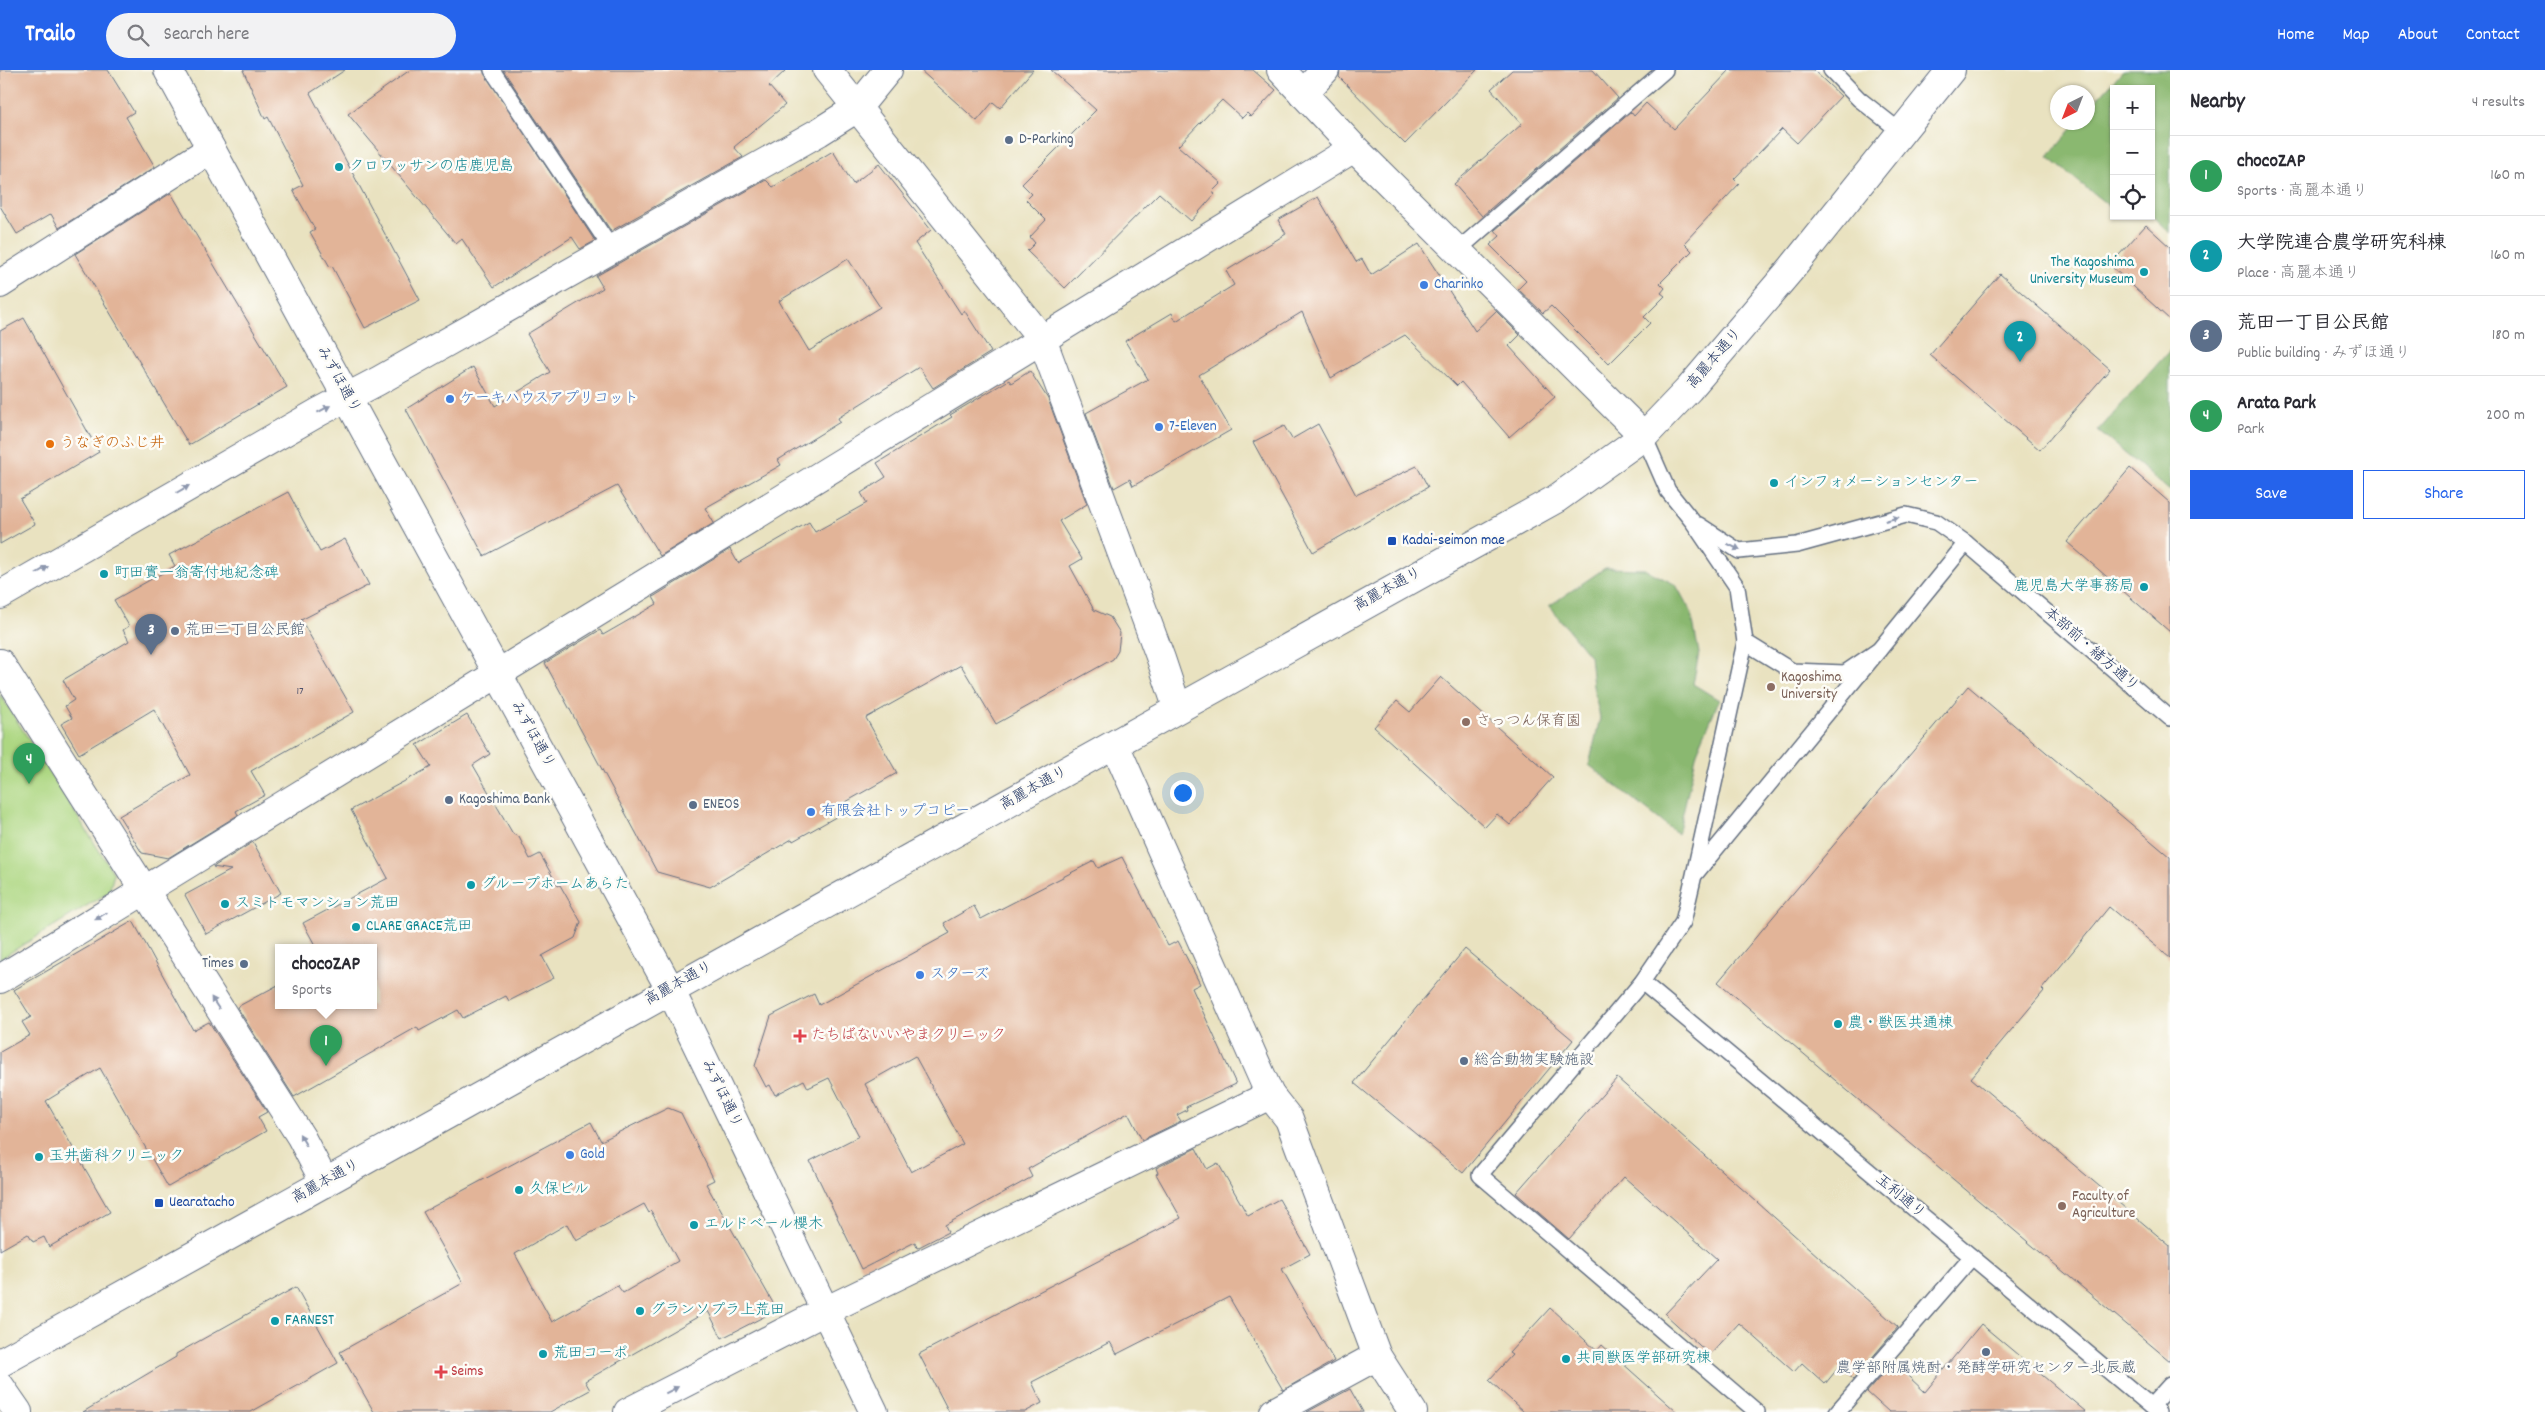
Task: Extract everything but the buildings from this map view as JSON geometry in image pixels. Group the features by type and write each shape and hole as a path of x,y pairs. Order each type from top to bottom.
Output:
{"street":[{"name":"みずほ通り","path":"168,70 348,396 670,989 874,1412"},
{"path":"827,70 1042,339 1153,635 1176,708"},
{"path":"0,595 348,396 819,132 857,108 888,70"},
{"path":"1281,70 1354,148 1644,436"},
{"path":"1304,94 1325,70"},
{"name":"高麗本通り","path":"0,1363 1556,498 1644,436 1689,389 1755,313 1951,70"},
{"path":"0,978 1354,148"},
{"path":"0,284 211,149"},
{"path":"0,663 142,890 302,1137 326,1183"},
{"path":"1116,744 1270,1095 1289,1119 1377,1356 1413,1412"},
{"path":"628,1412 825,1311 1270,1095"},
{"path":"1274,1412 1377,1356"},
{"path":"0,1386 18,1412"}],"lane":[{"path":"492,70 611,248"},
{"path":"1458,250 1665,70"},
{"path":"1831,70 1860,99 1902,132"},
{"path":"1644,436 1668,491 1693,522 1737,587 1745,642 1694,875 1683,922 1642,982 1480,1175 1757,1412"},
{"name":"本部前・緒方通り","path":"1693,522 1739,551 1797,545 1906,515 1936,522 1966,543 2170,718"},
{"path":"1694,875 1966,543"},
{"path":"1745,642 1792,671 1845,674 1879,650"},
{"name":"玉利通り","path":"1642,982 2154,1409"},
{"path":"1837,1412 1972,1257"},
{"path":"2154,1409 2170,1384"}],"green space":[{"path":"2123,70 2170,70 2170,233 2155,219 2155,85 2110,85 2110,207 2048,157 2071,130 2095,130 2095,102"},
{"path":"2170,350 2170,491 2098,431"},
{"path":"1605,568 1645,569 1676,585 1691,612 1699,653 1693,684 1719,700 1697,752 1678,834 1589,765 1600,718 1593,686 1590,656 1549,606"},
{"path":"0,694 114,874 109,892 0,959"}],"place":[{"name":"D-Parking","path":"1009,140"},
{"name":"クロワッサンの店鹿児島","path":"339,167"},
{"name":"The Kagoshima University Museum","path":"2144,272"},
{"name":"Charinko","path":"1424,285"},
{"name":"大学院連合農学研究科棟","path":"2020,362"},
{"name":"ケーキハウスアプリコット","path":"450,399"},
{"name":"7-Eleven","path":"1159,427"},
{"name":"うなぎのふじ井","path":"50,444"},
{"name":"インフォメーションセンター","path":"1774,483"},
{"name":"Kadai-seimon mae","path":"1392,541"},
{"name":"町田實一翁寄付地紀念碑","path":"104,574"},
{"name":"鹿児島大学事務局","path":"2144,587"},
{"name":"荒田二丁目公民館","path":"175,631"},
{"name":"荒田一丁目公民館","path":"151,655"},
{"name":"Kagoshima University","path":"1771,687"},
{"name":"さっつん保育園","path":"1466,722"},
{"name":"Arata Park","path":"29,784"},
{"name":"Kagoshima Bank","path":"449,800"},
{"name":"ENEOS","path":"693,805"},
{"name":"有限会社トップコピー","path":"811,812"},
{"name":"グループホームあらた","path":"471,885"},
{"name":"スミトモマンション荒田","path":"225,904"},
{"name":"CLARE GRACE荒田","path":"356,927"},
{"name":"Times","path":"244,964"},
{"name":"スターズ","path":"920,975"},
{"name":"農・獣医共通棟","path":"1838,1024"},
{"name":"たちばないいやまクリニック","path":"800,1036"},
{"name":"総合動物実験施設","path":"1464,1061"},
{"name":"chocoZAP","path":"326,1066"},
{"name":"Gold","path":"570,1155"},
{"name":"玉井歯科クリニック","path":"39,1157"},
{"name":"久保ビル","path":"519,1190"},
{"name":"Uearatacho","path":"159,1203"},
{"name":"Faculty of Agriculture","path":"2062,1206"},
{"name":"エルドベール櫻木","path":"694,1225"},
{"name":"グランソプラ上荒田","path":"640,1311"},
{"name":"FARNEST","path":"275,1321"},
{"name":"農学部附属焼酎・発酵学研究センター北辰蔵","path":"1986,1352"},
{"name":"荒田コーポ","path":"543,1354"},
{"name":"共同獣医学部研究棟","path":"1566,1359"},
{"name":"Seims","path":"441,1372"}]}
